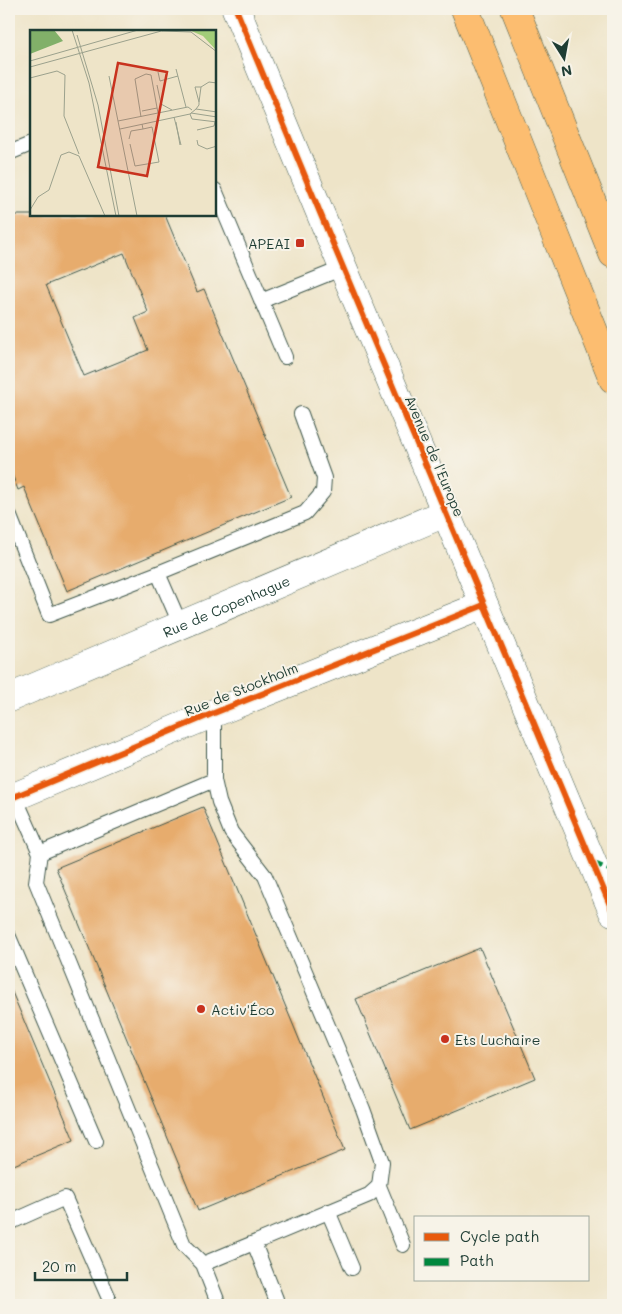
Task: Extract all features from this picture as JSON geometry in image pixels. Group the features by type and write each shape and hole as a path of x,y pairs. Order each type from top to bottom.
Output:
{"main road":[{"path":"465,9 613,379"},
{"path":"515,9 613,254"}],"street":[{"name":"Avenue de l'Europe","path":"236,9 613,912"},
{"name":"Rue de Copenhague","path":"9,698 446,513"},
{"name":"Rue de Stockholm","path":"12,798 214,713 484,605"}],"lane":[{"path":"9,153 30,144"},
{"path":"216,192 285,357"},
{"path":"261,301 343,268"},
{"path":"9,514 49,615 305,513 323,492 324,478 301,414"},
{"path":"158,573 180,626"},
{"path":"214,713 214,780 219,802 231,832 265,876 363,1109 382,1162 379,1186 403,1245"},
{"path":"40,853 214,780"},
{"path":"12,798 40,853 36,882 184,1245 202,1264 219,1305"},
{"path":"9,937 96,1141"},
{"path":"202,1264 369,1195 379,1186"},
{"path":"9,1223 65,1198 108,1296"},
{"path":"328,1211 352,1268"},
{"path":"254,1243 276,1299"}],"building":[{"path":"9,215 165,216 197,292 204,289 291,497 67,591 24,487 18,490 9,466","holes":["124,253 148,312 135,318 148,350 84,376 46,285"]},
{"name":"Activ'Éco","path":"203,807 345,1150 198,1211 56,868"},
{"name":"Ets Luchaire","path":"480,948 535,1078 410,1130 356,999"},
{"path":"9,985 74,1140 9,1167"}],"marked path":[{"path":"593,863 613,871"}],"cycle path":[{"path":"236,9 613,912"},
{"path":"9,799 214,713 484,605"}],"place":[{"name":"APEAI","path":"300,243"},
{"name":"Activ'Éco","path":"201,1009"},
{"name":"Ets Luchaire","path":"445,1039"}]}
